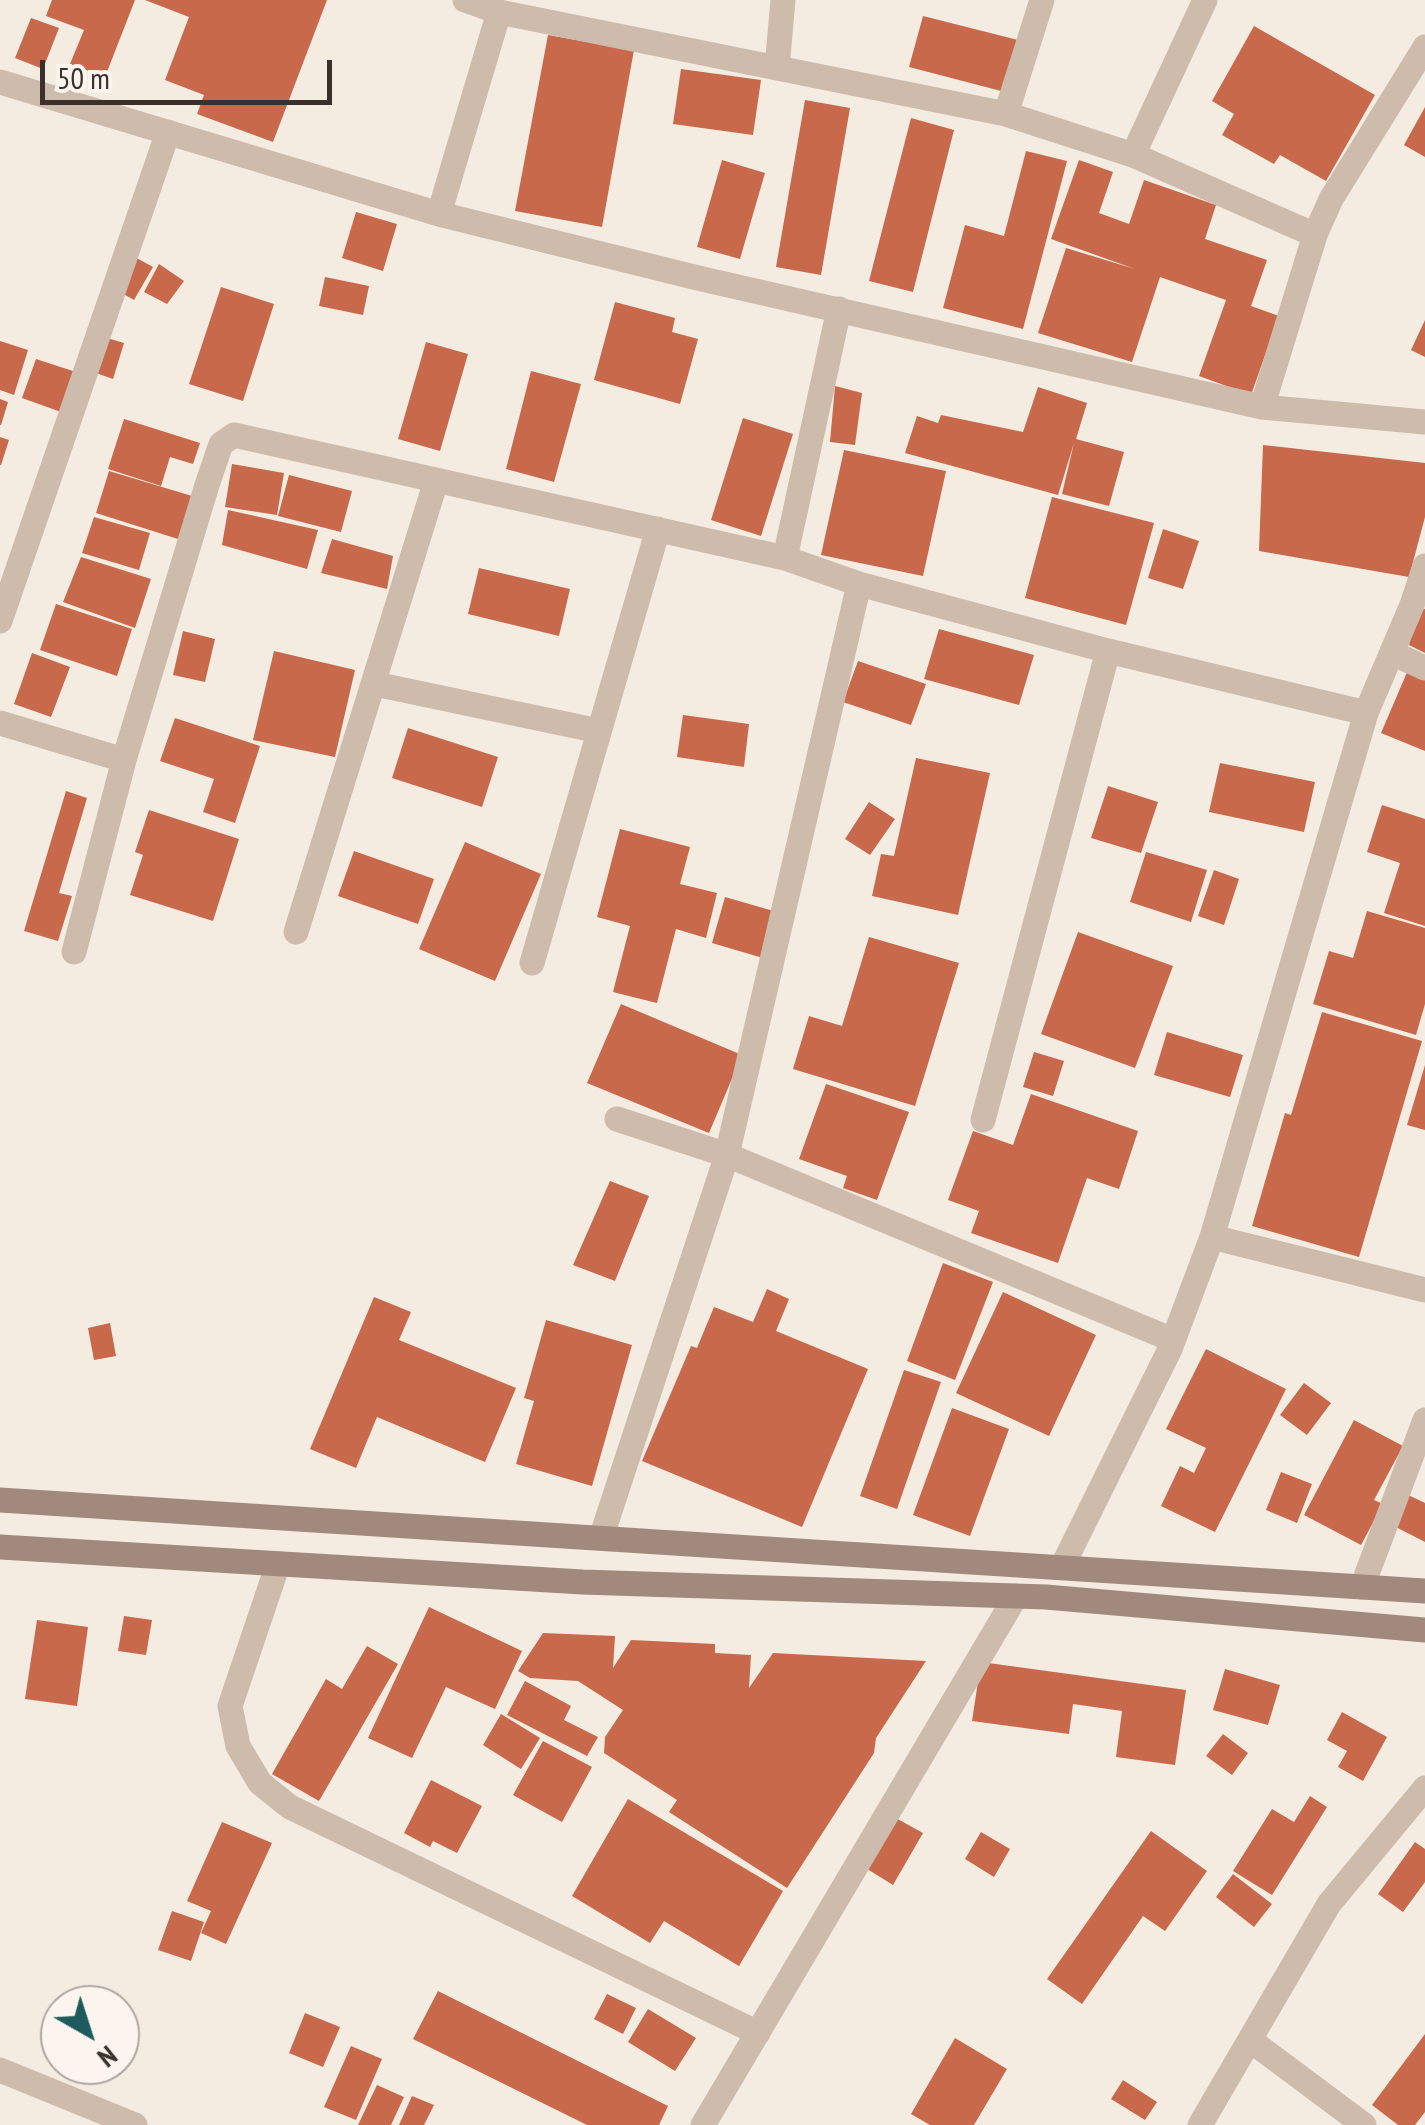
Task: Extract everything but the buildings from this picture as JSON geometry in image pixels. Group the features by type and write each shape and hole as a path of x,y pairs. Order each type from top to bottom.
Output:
{"main road":[{"path":"0,1500 1425,1591"},
{"path":"0,1548 582,1582 1016,1596 1425,1630"}],"street":[{"path":"465,0 1006,114 1133,155 1315,235"},
{"path":"776,68 782,0"},
{"path":"1006,114 1042,0"},
{"path":"1133,155 1205,0"},
{"path":"439,214 512,9"},
{"path":"1262,407 1315,235 1341,182 1425,47"},
{"path":"0,82 439,214 1262,407 1425,422"},
{"path":"0,621 168,132"},
{"path":"785,558 839,308"},
{"path":"74,952 124,760 220,444 234,435 785,558 859,584 1108,652 1366,713"},
{"path":"296,932 436,481"},
{"path":"532,963 658,529"},
{"path":"1062,1568 1173,1340 1212,1237 1366,713 1425,566"},
{"path":"601,1538 727,1155 859,584"},
{"path":"983,1120 1108,652"},
{"path":"1392,653 1425,668"},
{"path":"376,684 599,731"},
{"path":"0,723 124,760"},
{"path":"618,1119 727,1155 1173,1340"},
{"path":"1212,1237 1425,1290"},
{"path":"1362,1587 1425,1420"},
{"path":"278,1564 230,1706 238,1746 260,1783 290,1807 758,2032"},
{"path":"704,2125 1016,1596"},
{"path":"1200,2125 1329,1904 1425,1788"},
{"path":"1250,2040 1364,2125"},
{"path":"0,2070 135,2125"}]}
